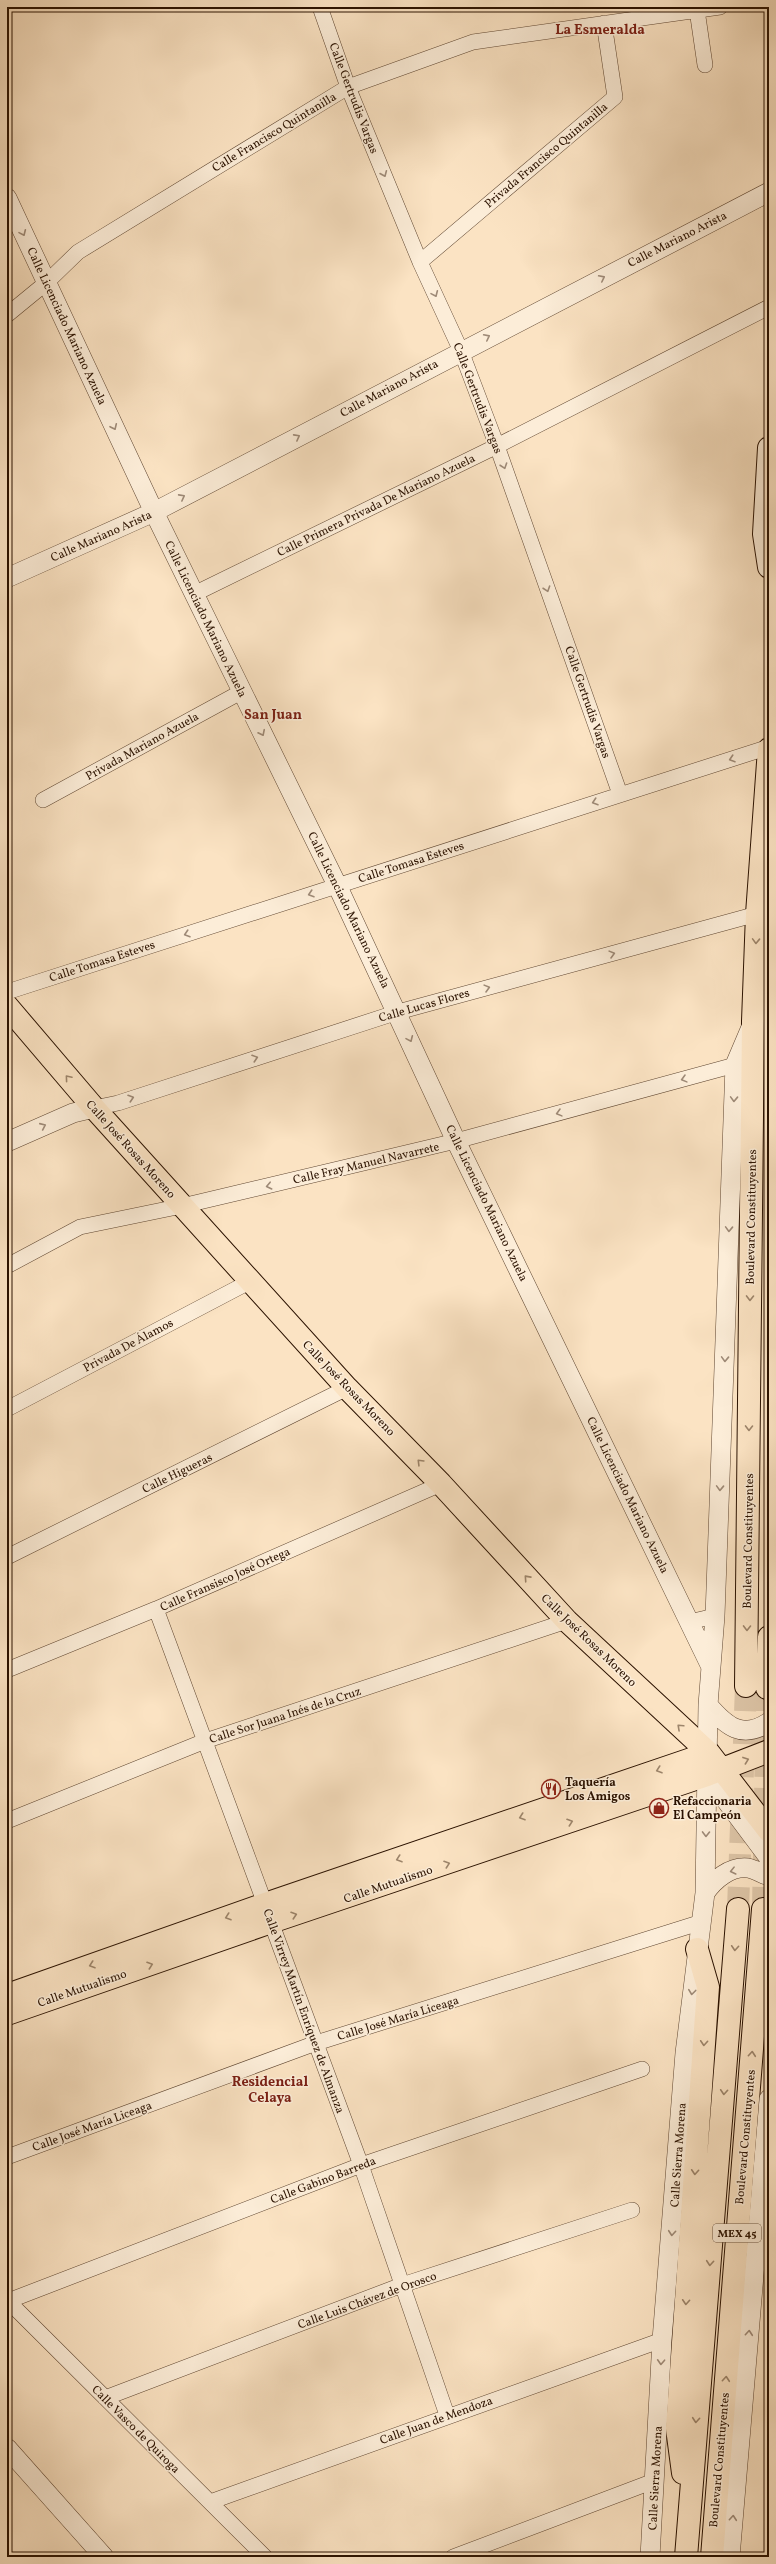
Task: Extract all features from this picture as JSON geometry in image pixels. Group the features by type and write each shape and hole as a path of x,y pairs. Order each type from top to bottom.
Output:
{"main road":[{"path":"769,448 764,534 769,566"},
{"name":"Boulevard Constituyentes","path":"746,1686 753,1021 758,914 769,748"},
{"name":"Calle José Rosas Moreno","path":"7,1006 94,1108 347,1388 441,1484 567,1621 712,1766 769,1831"},
{"path":"767,1688 769,1638"},
{"name":"Calle Mutualismo","path":"7,1995 268,1913 712,1766 769,1751"},
{"name":"Boulevard Constituyentes","path":"686,2557 688,2517 738,1909"},
{"name":"Boulevard Constituyentes","path":"712,2557 763,1909"},
{"name":"Calle Mutualismo","path":"7,2014 268,1913"},
{"path":"688,2517 677,2428 708,1987 697,1949"}],"street":[{"name":"Calle Gertrudis Vargas","path":"320,7 348,87 420,262 461,351 497,446 620,794"},
{"name":"Calle Francisco Quintanilla","path":"7,315 46,283 78,252 348,87 473,42 720,7"},
{"path":"696,10 705,66"},
{"name":"Privada Francisco Quintanilla","path":"420,262 615,97 604,23"},
{"name":"Calle Mariano Arista","path":"7,578 154,512 769,192"},
{"name":"Calle Licenciado Mariano Azuela","path":"7,198 154,512 196,594 241,692 337,885 398,1012 456,1141 710,1664"},
{"name":"Calle Primera Privada De Mariano Azuela","path":"196,594 497,446 769,307"},
{"name":"Privada Mariano Azuela","path":"43,800 241,692"},
{"name":"Calle Tomasa Esteves","path":"7,992 620,794 769,748"},
{"name":"Calle Lucas Flores","path":"94,1108 118,1103 398,1012 758,914"},
{"path":"735,1065 753,1021"},
{"name":"Calle Fray Manuel Navarrete","path":"7,1266 80,1227 182,1206 456,1141 735,1065"},
{"name":"Calle Sierra Morena","path":"650,2557 662,2340 685,2053 705,1893 712,1766 708,1705 710,1664 715,1616 735,1065"},
{"path":"7,1142 73,1113 94,1108"},
{"name":"Privada De Álamos","path":"7,1409 250,1282"},
{"name":"Calle Higueras","path":"7,1557 347,1388"},
{"name":"Calle Fransisco José Ortega","path":"7,1670 156,1609 441,1484"},
{"name":"Calle Virrey Martín Enríquez de Almanza","path":"156,1609 361,2165 447,2416"},
{"path":"689,1622 715,1616"},
{"name":"Calle Sor Juana Inés de la Cruz","path":"7,1821 205,1741 567,1621"},
{"path":"708,1705 718,1717 740,1731 753,1730 769,1722"},
{"path":"712,1766 769,1858"},
{"path":"705,1893 713,1882 728,1872 747,1868 769,1876"},
{"name":"Calle José María Liceaga","path":"7,2157 316,2043 702,1922"},
{"name":"Calle Gabino Barreda","path":"7,2300 361,2165 642,2069"},
{"path":"730,2557 769,2099"},
{"name":"Calle Luis Chávez de Orosco","path":"106,2398 402,2286 632,2210"},
{"name":"Calle Vasco de Quiroga","path":"7,2300 265,2557"},
{"name":"Calle Juan de Mendoza","path":"210,2502 662,2340"},
{"path":"11,2458 104,2557"},
{"path":"453,2557 654,2481"}],"tunnel":[{"path":"738,1909 746,1686"},
{"path":"763,1909 767,1688"}],"place":[{"name":"Taquería Los Amigos","path":"551,1789"},
{"name":"Refaccionaria El Campeón","path":"659,1808"}],"district":[{"name":"La Esmeralda","path":"600,29"},
{"name":"San Juan","path":"273,714"},
{"name":"Residencial Celaya","path":"270,2090"}]}
